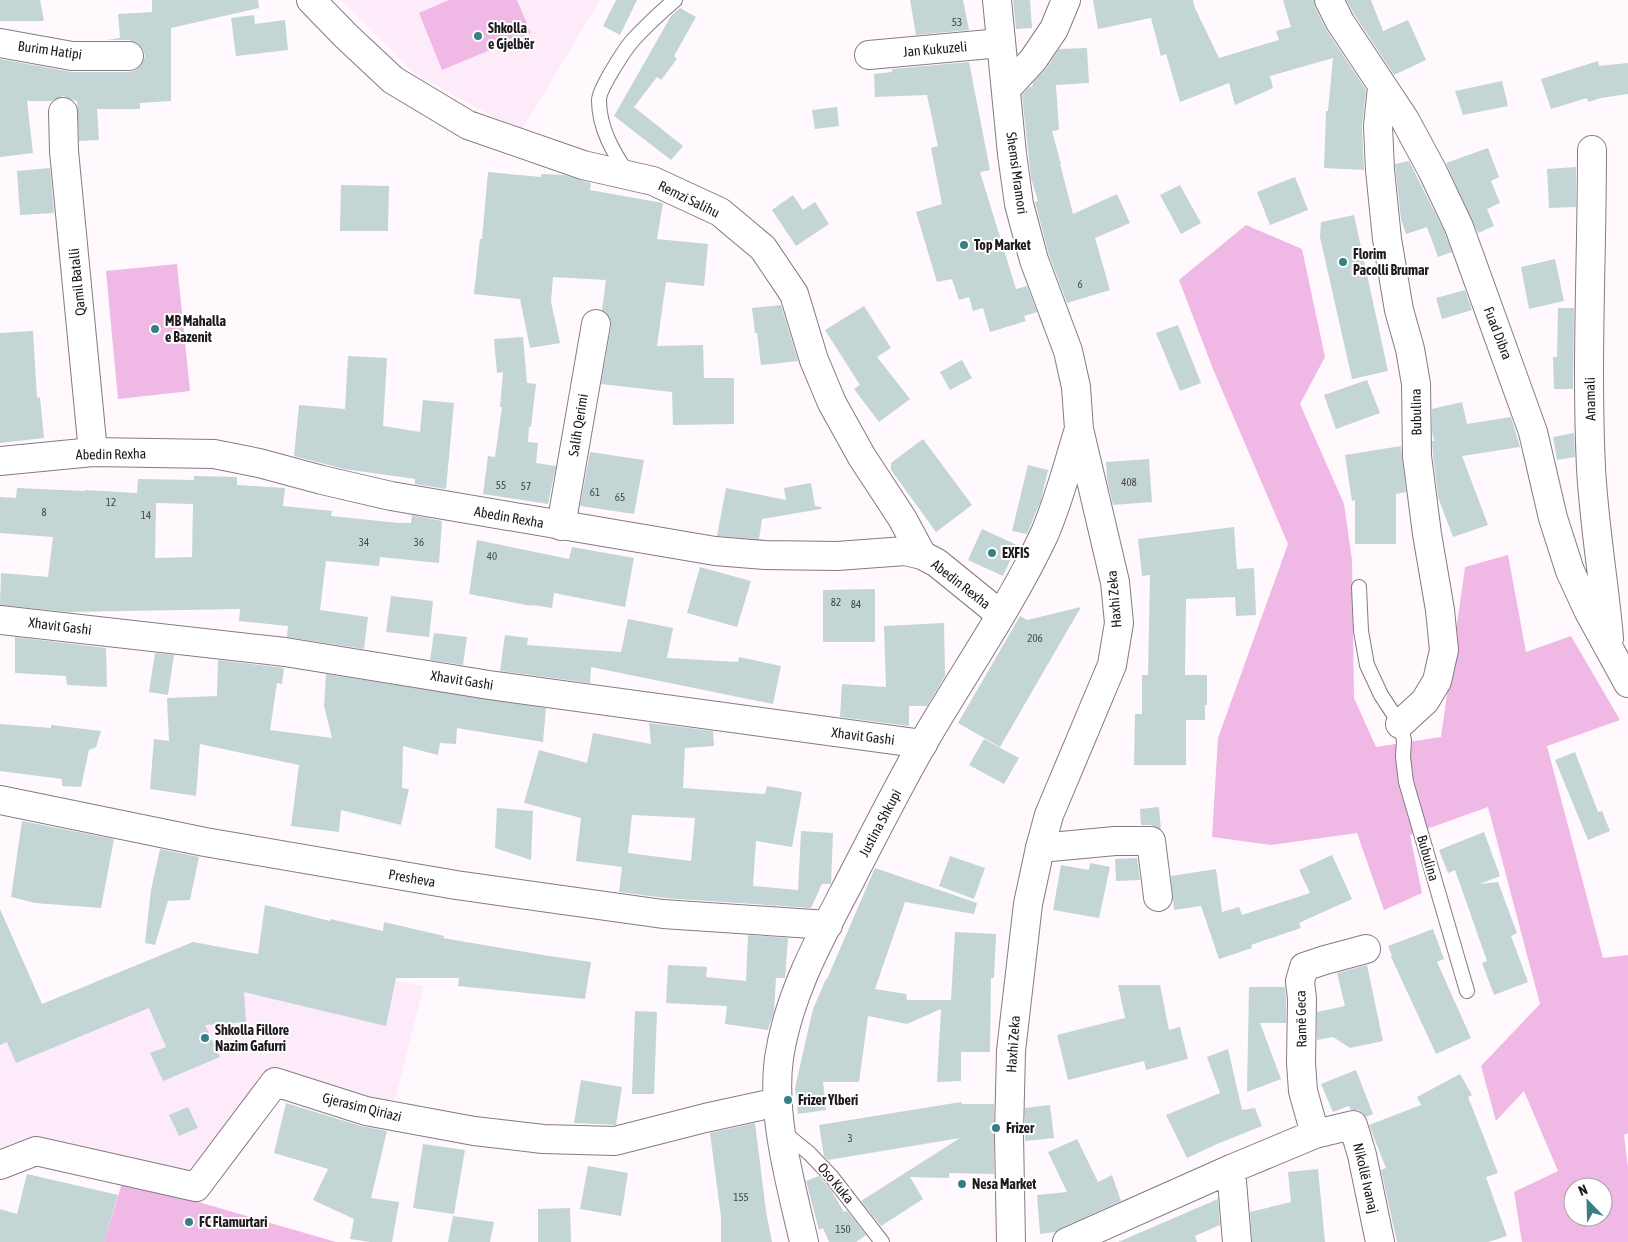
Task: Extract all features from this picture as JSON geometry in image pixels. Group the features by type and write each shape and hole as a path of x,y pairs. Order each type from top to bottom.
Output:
{"street":[{"name":"Remzi Salihu","path":"310,0 394,80 468,125 583,165 653,181 720,212 763,248 794,294 814,360 832,403 862,457 902,518 922,555"},
{"name":"Shemsi Mramori","path":"997,0 1012,154 1019,204 1034,260 1068,351 1076,387 1079,429"},
{"path":"1007,88 1033,60 1054,30 1066,0"},
{"name":"Fuad Dibra","path":"1329,0 1340,22 1405,120 1433,172 1458,227 1533,432 1553,518 1570,571 1628,682"},
{"name":"Burim Hatipi","path":"0,43 72,56 129,56"},
{"name":"Jan Kukuzeli","path":"869,55 1001,43"},
{"name":"Bubulina","path":"1382,86 1378,126 1380,170 1397,302 1410,349 1416,384 1417,456 1427,534 1440,610 1444,650 1437,681 1425,701 1400,724"},
{"name":"Qamil Batalli","path":"63,112 64,151 93,452"},
{"name":"Anamali","path":"1592,150 1592,234 1588,349 1591,469 1610,647"},
{"name":"Salih Qerimi","path":"561,526 596,324"},
{"name":"Justina Shkupi","path":"804,1242 787,1168 778,1102 779,1058 790,1007 806,966 923,744 1001,615 1044,534 1058,498 1079,429"},
{"name":"Haxhi Zeka","path":"1011,1242 1009,1135 1011,1051 1028,904 1049,815 1112,665 1119,623 1115,582 1079,429"},
{"name":"Abedin Rexha","path":"0,461 93,452 214,454 391,496 715,552 837,556 905,551 922,555 937,563 1001,615"},
{"name":"Xhavit Gashi","path":"0,620 286,652 489,685 923,744"},
{"name":"Presheva","path":"0,800 205,842 456,886 663,914 828,924"},
{"path":"1040,848 1116,841 1151,841 1158,897"},
{"name":"Ramë Geca","path":"1315,1134 1303,1091 1300,980 1304,967 1366,949"},
{"name":"Gjerasim Qiriazi","path":"0,1165 36,1151 196,1187 275,1082 366,1111 474,1131 543,1139 615,1141 778,1102"},
{"name":"Nikollë Ivanaj","path":"1067,1242 1230,1169 1315,1134 1353,1125 1362,1155 1380,1242"},
{"path":"1230,1169 1237,1242"}],"lane":[{"path":"629,175 617,158 603,129 599,98 606,81 632,41 676,0"},
{"name":"Bubulina","path":"1359,587 1361,631 1367,665 1381,695 1400,724 1404,740 1403,757 1406,782 1467,991"},
{"name":"Oso Kuka","path":"782,1132 809,1152 831,1176 882,1242"}],"shaded area":[{"name":"Shkolla e Gjelbër","path":"341,0 600,0 521,131 413,72"},
{"path":"449,0 517,0 531,33 442,70 419,13"},
{"path":"1246,225 1302,249 1325,357 1300,404 1344,504 1352,560 1354,698 1376,747 1441,737 1465,567 1508,555 1526,652 1571,636 1620,720 1547,746 1603,958 1628,955 1628,1133 1624,1135 1628,1167 1628,1242 1522,1242 1514,1192 1558,1171 1524,1091 1496,1121 1481,1066 1540,1004 1488,807 1410,835 1422,893 1384,910 1357,833 1271,845 1212,837 1218,738 1288,544 1213,369 1179,280"},
{"path":"177,264 190,391 118,399 106,271"},
{"name":"Shkolla Fillore Nazim Gafurri","path":"0,910 42,1004 193,942 424,986 393,1106 270,1072 189,1179 0,1158"},
{"name":"FC Flamurtari","path":"123,1180 336,1242 104,1242"}],"building":[{"path":"0,0 40,0 44,21 0,21"},
{"path":"152,0 258,0 259,8 171,28 171,101 140,103 140,109 97,109 99,140 79,141 77,101 63,96 52,101 27,101 33,153 0,157 0,59 72,72 129,72 136,70 142,64 145,56 143,49 137,43 129,40 107,40 120,38 118,14 152,12"},
{"path":"616,0 637,0 620,35 603,26"},
{"path":"910,0 963,0 969,30 916,35"},
{"path":"1013,0 1030,0 1032,28 1016,29"},
{"path":"1093,0 1193,0 1194,6 1219,58 1279,40 1276,31 1291,27 1283,0 1314,0 1315,7 1327,31 1366,90 1362,127 1364,170 1324,168 1326,111 1328,111 1333,58 1270,76 1273,88 1235,105 1229,83 1180,102 1166,54 1161,56 1151,18 1098,29"},
{"path":"1346,0 1371,0 1383,31 1408,20 1426,60 1394,75"},
{"path":"680,8 696,17 674,56 677,59 661,80 657,77 634,107 683,146 671,160 614,116 671,16"},
{"path":"254,15 255,24 285,20 288,50 236,56 231,18"},
{"path":"1087,48 1089,83 1056,85 1059,130 1052,131 1060,164 1073,214 1117,194 1130,223 1095,238 1110,290 1067,303 1049,255 1035,202 1038,201 1031,178 1022,95 1029,87 1032,87 1033,82 1046,69 1059,49"},
{"path":"1598,61 1599,66 1628,63 1628,94 1588,102 1587,98 1551,109 1541,79"},
{"path":"969,62 990,170 980,172 1016,289 1027,286 1037,312 1024,316 1026,321 990,332 983,308 973,311 969,297 959,300 952,279 937,282 916,212 942,204 931,148 938,146 927,95 875,97 874,74 892,72 892,69"},
{"path":"1502,81 1508,106 1463,115 1455,91"},
{"path":"837,107 839,126 815,129 812,110"},
{"path":"1488,148 1499,177 1491,181 1500,203 1487,209 1494,226 1478,233 1446,163"},
{"path":"1409,161 1445,233 1452,252 1438,257 1427,227 1406,234 1401,219 1395,164"},
{"path":"1576,167 1576,207 1549,208 1547,169"},
{"path":"50,168 54,213 20,215 17,171"},
{"path":"488,172 541,177 541,174 564,175 591,183 590,190 663,203 657,239 708,244 704,286 666,282 657,346 703,345 704,378 734,378 734,424 673,425 672,392 601,384 611,327 610,318 602,310 606,280 553,277 551,302 560,343 530,348 520,299 474,294 480,239 482,239"},
{"path":"1295,177 1308,210 1270,225 1257,192"},
{"path":"341,185 389,186 388,231 340,231"},
{"path":"1180,185 1201,223 1181,234 1160,195"},
{"path":"793,195 803,210 815,202 829,224 796,246 772,210"},
{"path":"1354,215 1388,371 1352,379 1320,237 1321,222"},
{"path":"1555,259 1564,301 1529,309 1521,267"},
{"path":"1465,290 1472,310 1442,319 1436,298"},
{"path":"781,305 798,361 761,365 752,308"},
{"path":"864,306 891,348 877,357 910,399 879,422 854,389 860,385 825,330"},
{"path":"1558,308 1574,308 1573,389 1554,389 1553,357 1557,357"},
{"path":"1178,325 1201,383 1180,391 1156,333"},
{"path":"33,331 37,398 40,397 44,438 0,443 0,333"},
{"path":"523,337 527,383 536,384 528,442 538,443 536,463 556,466 548,504 483,494 488,456 495,457 502,407 500,407 503,372 497,373 494,339"},
{"path":"348,356 387,358 383,426 420,432 423,400 454,403 446,489 415,484 415,479 344,469 294,456 299,405 345,409"},
{"path":"962,360 972,378 950,390 940,372"},
{"path":"1367,380 1380,413 1336,429 1324,395"},
{"path":"1462,402 1467,424 1511,417 1520,447 1462,456 1488,525 1453,537 1438,497 1432,441 1434,441 1432,409"},
{"path":"1574,433 1575,457 1557,460 1553,437"},
{"path":"923,439 972,505 936,532 891,470 891,463"},
{"path":"1401,446 1406,492 1396,494 1396,544 1355,544 1355,500 1352,501 1345,455"},
{"path":"590,452 644,460 634,514 580,506"},
{"path":"1149,459 1152,502 1113,505 1107,479 1106,462"},
{"path":"1028,465 1048,470 1041,500 1027,534 1012,531"},
{"path":"194,476 237,477 237,485 285,488 283,506 332,511 331,516 411,523 412,515 442,521 439,563 380,557 379,566 326,561 320,610 368,617 364,649 287,637 288,626 239,621 240,609 68,612 0,605 1,573 48,577 53,537 0,533 0,497 16,498 17,488 137,493 138,479 194,480","holes":["156,503 193,504 192,557 155,558"]},
{"path":"811,483 815,506 821,507 821,509 762,519 759,539 717,536 726,488 786,500 784,488"},
{"path":"1234,527 1237,569 1254,568 1256,615 1236,616 1235,597 1186,599 1185,675 1207,675 1205,720 1186,720 1186,765 1134,765 1135,714 1142,714 1142,675 1148,675 1150,575 1142,576 1138,539"},
{"name":"EXFIS","path":"982,529 1017,545 1003,576 968,560"},
{"path":"477,540 569,559 572,547 634,558 625,607 554,593 552,608 469,594"},
{"path":"700,567 751,581 737,627 687,613"},
{"path":"875,589 875,642 823,642 823,590"},
{"path":"391,596 433,601 429,637 386,632"},
{"path":"1081,607 1000,747 958,723 1020,616 1027,620"},
{"path":"628,619 673,628 667,658 738,662 739,657 781,666 773,704 591,667 590,683 500,671 505,635 528,638 527,645 621,652"},
{"path":"944,623 945,676 927,706 909,706 909,726 840,717 842,684 886,687 884,626"},
{"path":"434,633 467,637 463,665 430,660"},
{"path":"15,637 106,648 107,687 67,685 66,676 15,673"},
{"path":"155,653 174,655 168,695 149,692"},
{"path":"218,660 284,668 282,684 277,683 270,730 332,738 324,706 326,674 546,708 543,742 457,728 456,744 440,743 438,755 403,746 402,788 409,789 401,825 341,810 339,832 291,826 299,765 200,744 196,796 150,789 154,739 169,741 167,698 217,696"},
{"path":"649,723 713,731 714,746 685,748 683,788 765,794 767,786 802,792 792,847 756,841 753,886 798,890 801,831 833,833 831,884 822,884 811,908 665,898 619,892 622,867 576,861 581,818 524,803 539,750 587,763 593,733 651,744","holes":["632,815 695,818 691,861 628,853"]},
{"path":"0,724 51,728 51,725 101,731 96,747 89,750 81,787 62,786 62,779 0,771"},
{"path":"984,739 1019,758 1004,784 969,765"},
{"path":"1575,752 1598,812 1602,811 1610,831 1588,840 1555,760"},
{"path":"1159,807 1161,830 1151,825 1141,825 1140,809"},
{"path":"497,808 533,811 531,860 495,848"},
{"path":"22,821 114,839 101,908 35,903 11,897"},
{"path":"1484,832 1500,876 1480,884 1498,882 1517,933 1511,936 1528,982 1494,995 1482,963 1487,961 1455,870 1448,873 1439,850"},
{"path":"160,849 199,857 190,900 168,901 155,945 145,943 151,890"},
{"path":"1332,855 1352,899 1299,923 1301,928 1251,945 1252,948 1219,959 1201,906 1174,910 1171,876 1216,869 1222,912 1239,907 1242,915 1310,893 1299,870"},
{"path":"950,856 985,868 974,899 939,886"},
{"path":"1137,858 1140,880 1116,881 1115,859"},
{"path":"1090,863 1110,867 1099,918 1053,910 1061,865 1089,870"},
{"path":"875,868 977,903 974,914 905,902 875,989 906,994 907,1000 951,1000 955,932 996,934 994,978 991,978 990,1052 961,1052 961,1081 937,1082 941,1009 907,1024 868,1016 859,1082 823,1082 826,1110 798,1114 795,1088 813,1009"},
{"path":"265,905 330,921 330,919 383,931 384,922 444,936 443,938 591,962 585,999 458,986 459,978 396,978 386,1026 244,992 246,1022 205,1025 220,1057 163,1081 150,1053 166,1047 149,1008 16,1063 7,1042 0,1045 0,909 42,1004 193,942 258,954"},
{"path":"1433,929 1444,959 1437,962 1471,1038 1436,1054 1391,957 1388,946"},
{"path":"748,935 788,938 785,978 776,978 774,1012 768,1030 725,1024 727,1006 666,1003 668,965 707,967 706,977 746,981"},
{"path":"1367,965 1383,1041 1350,1048 1333,1037 1317,1040 1317,1012 1345,1006 1337,973"},
{"path":"1118,985 1160,985 1169,1030 1180,1027 1188,1059 1146,1070 1144,1061 1068,1080 1057,1035 1125,1018"},
{"path":"1249,987 1285,987 1286,1023 1260,1023 1281,1079 1247,1092"},
{"path":"635,1011 657,1012 654,1094 632,1094"},
{"path":"1228,1049 1242,1110 1255,1108 1262,1126 1187,1158 1166,1115 1220,1093 1207,1057"},
{"path":"1356,1070 1373,1114 1366,1117 1358,1110 1351,1110 1349,1106 1333,1112 1321,1084"},
{"path":"1460,1074 1472,1095 1468,1097 1498,1173 1486,1177 1507,1236 1488,1242 1397,1242 1381,1170 1386,1168 1369,1125 1421,1105 1417,1097"},
{"path":"581,1080 622,1087 616,1125 574,1123"},
{"path":"961,1102 962,1104 994,1104 994,1174 949,1173 949,1178 910,1177 923,1199 881,1226 861,1201 960,1138 828,1160 824,1156 819,1125"},
{"path":"286,1103 361,1126 387,1131 371,1198 399,1202 392,1242 370,1242 350,1239 354,1219 313,1200 328,1169 274,1153"},
{"path":"1050,1105 1054,1138 1025,1141 1025,1108"},
{"path":"188,1107 198,1128 179,1136 169,1115"},
{"path":"755,1123 766,1211 772,1242 721,1242 721,1217 710,1133"},
{"path":"1077,1139 1098,1182 1112,1175 1121,1201 1055,1232 1040,1234 1037,1195 1067,1192 1048,1152"},
{"path":"423,1144 465,1150 454,1214 413,1208"},
{"path":"588,1166 628,1173 621,1216 580,1209"},
{"path":"1318,1169 1325,1242 1252,1242 1250,1212 1291,1202 1288,1172"},
{"path":"27,1174 118,1195 104,1242 0,1242 0,1209 17,1214"},
{"path":"819,1176 831,1190 844,1212 847,1211 866,1235 856,1242 829,1242 823,1228 819,1230 806,1181"},
{"path":"1218,1199 1220,1225 1195,1236 1197,1242 1118,1242"},
{"path":"570,1208 571,1242 538,1242 538,1209"},
{"path":"453,1216 494,1222 490,1242 448,1242"}],"place":[{"name":"Shkolla e Gjelbër","path":"478,36"},
{"name":"Top Market","path":"964,245"},
{"name":"Florim Pacolli Brumar","path":"1343,262"},
{"name":"MB Mahalla e Bazenit","path":"155,329"},
{"name":"EXFIS","path":"992,553"},
{"name":"Shkolla Fillore Nazim Gafurri","path":"205,1038"},
{"name":"Frizer Ylberi","path":"788,1100"},
{"name":"Frizer","path":"996,1128"},
{"name":"Nesa Market","path":"962,1184"},
{"name":"FC Flamurtari","path":"189,1222"}]}
